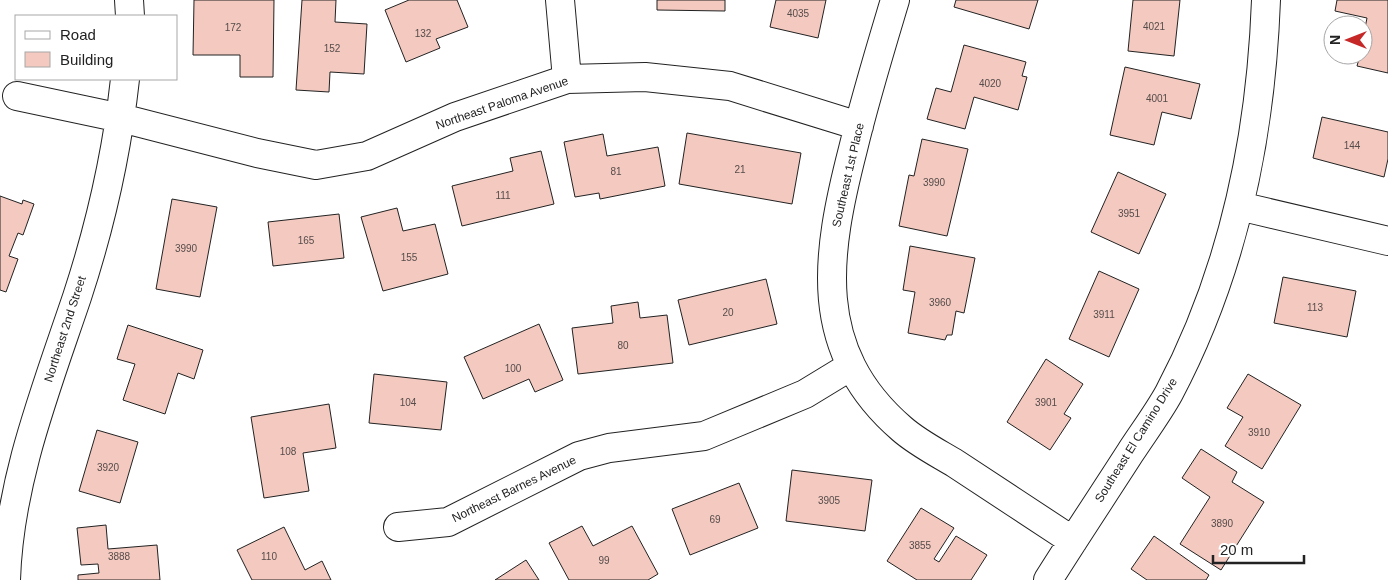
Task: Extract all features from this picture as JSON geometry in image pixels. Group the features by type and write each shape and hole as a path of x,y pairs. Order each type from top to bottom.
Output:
{"street":[{"path":"129,0 130,15"},
{"path":"560,0 567,79"},
{"name":"Southeast 1st Place","path":"895,0 839,204 832,244 831,284 836,323 851,366 874,400 902,429 1073,541"},
{"name":"Southeast El Camino Drive","path":"1048,580 1168,393 1211,301 1239,206 1252,145 1262,73 1266,0"},
{"name":"Northeast Paloma Avenue","path":"17,96 121,118 257,153 316,164 367,156 454,117 567,79 645,77 730,86 859,126"},
{"name":"Northeast 2nd Street","path":"6,580 12,515 31,436 51,370 77,296 100,217 121,118 125,80"},
{"path":"1239,206 1388,242"},
{"name":"Northeast Barnes Avenue","path":"398,527 448,522 578,456 609,448 704,436 805,394 851,366"}],"building":[{"path":"194,0 274,0 273,77 240,77 240,55 193,55"},
{"path":"302,0 336,0 335,22 367,24 364,74 330,72 329,92 296,90"},
{"path":"409,0 457,0 468,27 436,39 440,48 406,62 385,10"},
{"path":"657,0 725,0 725,11 657,10"},
{"path":"776,0 826,0 818,38 770,27"},
{"path":"956,0 1038,0 1029,29 954,7"},
{"path":"1133,0 1180,0 1174,56 1128,51"},
{"path":"1337,0 1388,0 1388,73 1357,66 1373,65 1373,15 1353,15 1335,11"},
{"path":"964,45 1026,62 1022,76 1027,77 1018,110 974,97 965,129 927,119 936,88 951,92"},
{"path":"1125,67 1200,84 1191,119 1162,112 1154,145 1110,135"},
{"path":"1322,117 1388,132 1388,159 1384,177 1313,158"},
{"path":"687,133 801,153 792,204 679,184"},
{"path":"603,134 607,156 658,147 665,186 600,199 599,193 575,197 564,142"},
{"path":"922,139 968,149 947,236 899,226 909,175 914,176"},
{"path":"541,151 554,204 462,226 452,186 513,171 510,158"},
{"path":"1118,172 1166,194 1139,254 1091,232"},
{"path":"0,196 22,204 23,200 34,204 23,235 18,233 9,256 18,259 6,292 0,290"},
{"path":"172,199 217,207 200,297 156,289"},
{"path":"397,208 403,231 435,224 448,274 383,291 361,217"},
{"path":"339,214 344,258 273,266 268,222"},
{"path":"910,246 975,258 964,313 956,311 952,335 947,335 945,340 908,333 915,292 903,290"},
{"path":"1099,271 1139,289 1109,357 1069,339"},
{"path":"1283,277 1356,291 1347,337 1274,323"},
{"path":"766,279 777,324 689,345 678,300"},
{"path":"638,302 640,318 667,315 673,363 578,374 572,328 613,323 611,306"},
{"path":"539,324 563,380 535,392 529,379 483,399 464,357"},
{"path":"128,325 203,350 194,379 178,373 165,414 123,400 135,364 117,359"},
{"path":"1046,359 1083,384 1064,414 1071,418 1050,450 1007,422"},
{"path":"374,374 447,382 441,430 369,423"},
{"path":"1248,374 1301,405 1262,469 1225,446 1243,417 1227,408"},
{"path":"329,404 336,448 303,453 309,491 264,498 251,417"},
{"path":"97,430 138,442 120,503 79,491"},
{"path":"1201,449 1237,472 1232,482 1264,502 1221,570 1180,544 1210,497 1182,478"},
{"path":"792,470 872,480 865,531 786,521"},
{"path":"739,483 758,528 690,555 672,509"},
{"path":"921,508 954,528 934,559 939,562 956,536 987,555 971,580 917,580 887,561"},
{"path":"106,525 108,549 157,545 160,580 78,580 78,575 99,573 98,564 81,565 77,528"},
{"path":"582,526 593,546 632,526 658,574 648,580 569,580 549,543"},
{"path":"284,527 305,570 322,561 331,580 252,580 237,550"},
{"path":"1154,536 1209,575 1206,580 1147,580 1131,569"},
{"path":"526,560 539,580 495,580"}]}
